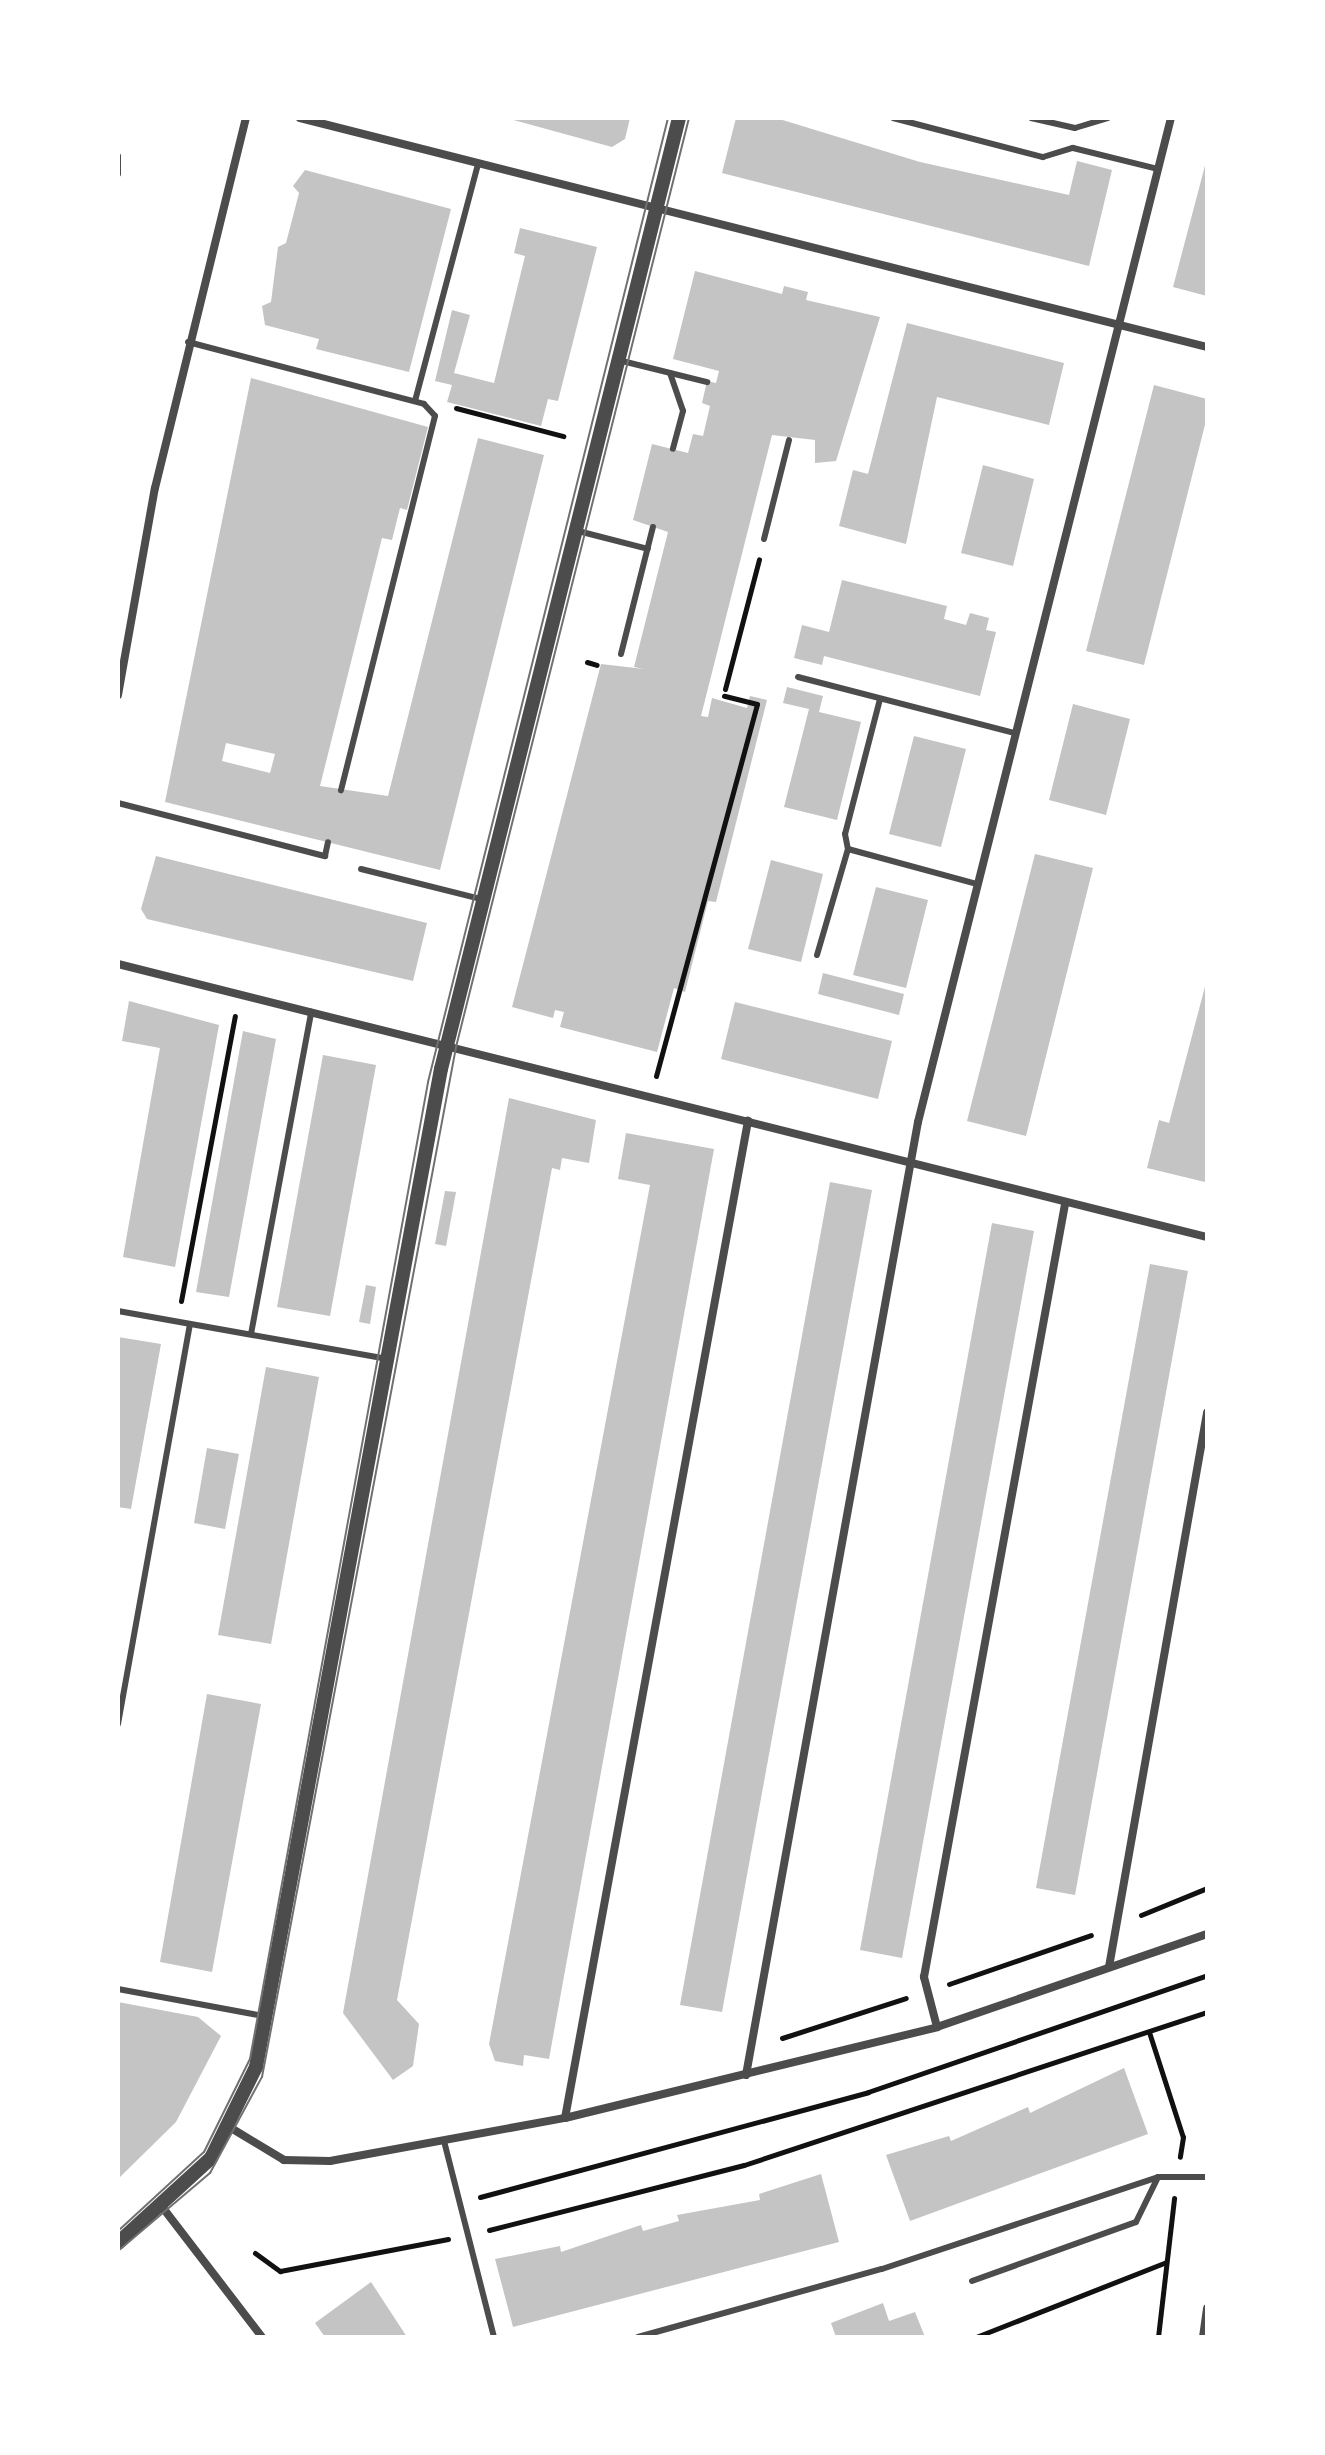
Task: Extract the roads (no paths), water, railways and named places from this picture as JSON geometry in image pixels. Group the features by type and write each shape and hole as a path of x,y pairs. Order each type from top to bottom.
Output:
{"street":[{"path":"118,695 188,342 246,118"},
{"path":"300,118 1207,347"},
{"path":"118,2243 163,2208 231,2128 267,2016 447,1044 679,118"},
{"path":"746,2075 912,1163 977,884 1171,118"},
{"path":"118,964 447,1044 1065,1204 1207,1237"},
{"path":"565,2118 748,1121"},
{"path":"937,2027 926,1992 1065,1204"},
{"path":"1109,1967 1207,1413"},
{"path":"231,2128 284,2160 330,2161 565,2118 937,2027 1207,1934"},
{"path":"163,2208 262,2337"},
{"path":"1203,2337 1207,2308"}],"lane":[{"path":"893,118 1043,157 1073,148 1158,169"},
{"path":"1031,118 1075,128 1107,118"},
{"path":"118,156 118,174"},
{"path":"415,401 478,164"},
{"path":"188,342 430,407 435,432 341,790"},
{"path":"618,360 707,382"},
{"path":"670,373 683,411 673,449"},
{"path":"764,539 789,440"},
{"path":"621,654 653,527"},
{"path":"576,531 648,549"},
{"path":"798,677 1015,733"},
{"path":"817,955 848,849 845,834 880,699"},
{"path":"118,803 325,856 328,842"},
{"path":"848,849 977,884"},
{"path":"361,869 484,900"},
{"path":"251,1334 311,1012"},
{"path":"118,1311 388,1359"},
{"path":"118,1724 190,1324"},
{"path":"118,1989 267,2016"},
{"path":"444,2141 494,2337"},
{"path":"638,2337 869,2273 1158,2177 1207,2177"},
{"path":"972,2281 1136,2222 1158,2177"}],"tram line":[{"path":"118,2231 204,2152 250,2059 428,1082 668,118"},
{"path":"118,2251 210,2173 262,2077 456,1047 689,118"}]}
